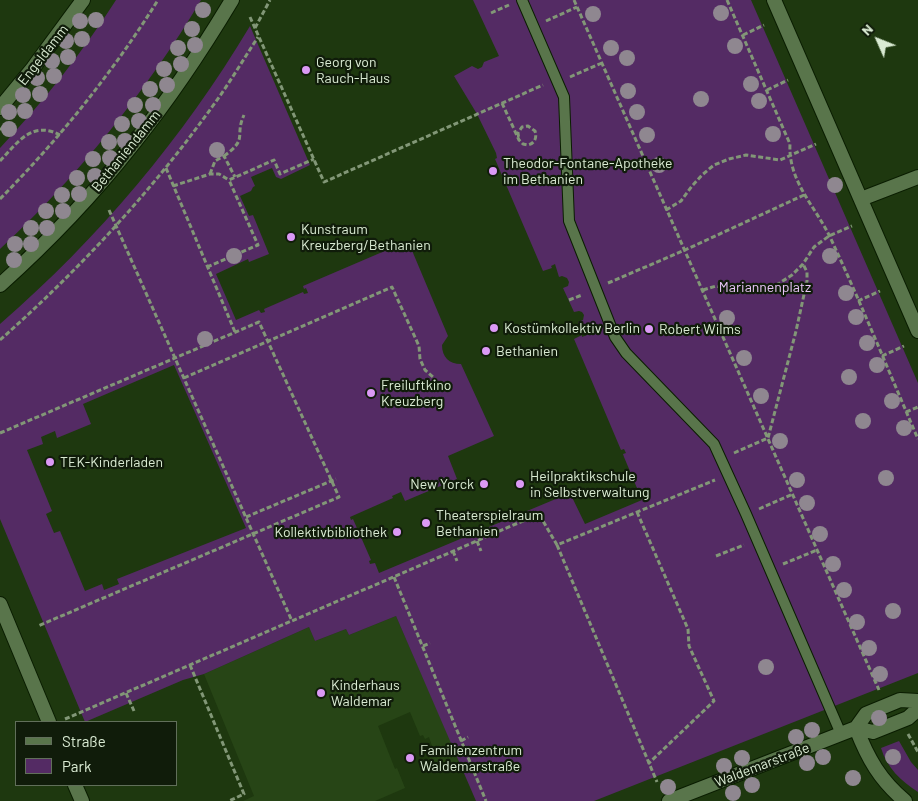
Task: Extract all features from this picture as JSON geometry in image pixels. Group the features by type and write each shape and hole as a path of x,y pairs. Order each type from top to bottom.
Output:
{"street":[{"name":"Engeldamm","path":"0,108 39,61 83,0"},
{"name":"Bethaniendamm","path":"0,285 49,239 132,146 180,81 232,0"},
{"path":"774,0 918,331"},
{"path":"861,199 918,177"},
{"path":"0,604 50,721"},
{"name":"Waldemarstraße","path":"669,801 856,728 866,714 900,700 918,701"},
{"name":"Waldemarstraße","path":"856,728 873,732 908,718 918,708"},
{"path":"856,728 872,766 893,791 905,801"},
{"path":"75,786 82,801"}],"lane":[{"path":"518,2 564,96 569,221 615,337 626,353 714,444 841,734"}],"path":[{"path":"0,198 60,135 90,99 118,62 158,0"},
{"path":"254,28 270,0"},
{"path":"574,0 880,693"},
{"path":"727,0 790,144 792,170 804,195 829,236 918,440"},
{"path":"491,12 518,2"},
{"path":"547,20 577,7"},
{"path":"250,17 324,182 546,84 558,82"},
{"path":"742,35 764,26"},
{"path":"0,340 117,226 166,168 213,106 258,36"},
{"path":"572,76 602,63"},
{"path":"767,90 788,80"},
{"path":"502,103 519,140 525,145 533,142 536,137 534,129 528,126 520,129 519,140"},
{"path":"210,174 215,161 237,147 244,115"},
{"path":"0,161 23,137 32,132 52,130 60,135"},
{"path":"666,210 681,201 692,186 714,165 746,155 780,160 816,144"},
{"path":"224,156 235,177"},
{"path":"229,180 274,160 280,174 314,159"},
{"path":"166,168 235,332"},
{"path":"173,186 210,174 219,174 229,180 258,245 207,267"},
{"path":"643,269 804,195"},
{"path":"110,210 292,621"},
{"path":"703,290 716,286 736,291 758,291 775,286 792,275 803,264 814,247 829,236 852,226"},
{"path":"768,438 807,281 807,272 803,264"},
{"path":"184,378 392,287 419,346 420,359 425,370 433,376 441,391"},
{"path":"858,301 880,291"},
{"path":"0,433 259,322 334,480 339,497 38,626"},
{"path":"881,356 904,346"},
{"path":"906,412 918,406"},
{"path":"733,454 768,438"},
{"path":"557,545 727,474"},
{"path":"246,517 334,480"},
{"path":"758,509 793,494"},
{"path":"637,512 688,629 689,646 714,701 648,764"},
{"path":"60,721 538,514 557,545 657,782"},
{"path":"716,556 756,540"},
{"path":"477,541 481,551"},
{"path":"783,565 817,550"},
{"path":"453,551 457,561"},
{"path":"394,577 486,801"},
{"path":"423,646 430,643"},
{"path":"190,665 244,794 229,801"},
{"path":"126,693 134,711"},
{"path":"908,734 918,752"},
{"path":"461,740 468,737"}],"shaded area":[{"name":"Kinderhaus Waldemar","path":"396,616 461,764 436,774 427,752 430,751 429,747 432,746 429,737 425,739 423,735 420,736 410,712 378,726 395,769 397,768 405,788 375,801 243,801 254,796 204,674 309,627 315,641 346,629 349,635"}],"green space":[{"path":"116,0 201,0 158,66 109,132 56,193 0,249 0,148 61,77 90,39"},
{"name":"Bethanien","path":"473,0 751,0 918,383 918,673 594,801 476,801 396,616 349,635 346,629 315,641 309,627 204,674 183,680 85,721 0,519 0,324 71,257 137,185 197,108 250,26 310,165 281,179 276,177 272,168 251,177 255,186 251,191 240,196 249,216 253,215 269,254 249,262 248,259 216,274 236,320 259,310 261,313 265,312 264,309 303,292 304,294 308,293 303,286 408,241 448,336 442,345 443,353 450,361 461,364 494,436 448,456 457,479 405,501 401,492 392,496 393,498 350,517 351,520 353,519 371,560 369,561 370,564 375,563 379,573 570,493 585,524 642,500 624,457 623,454 626,453 624,449 621,450 574,339 587,335 585,331 582,331 578,322 583,320 584,315 579,311 574,312 563,288 568,286 569,282 567,278 559,277 555,264 551,266 552,268 543,271 495,159 497,158 496,153 477,114 454,76 472,66 478,69 482,67 484,62 499,56","holes":["174,365 246,528 117,579 119,584 104,590 102,584 85,591 60,531 54,533 46,514 52,511 27,450 43,444 41,437 55,431 57,438 91,424 83,404"]},
{"path":"899,741 918,770 918,792 895,773 887,762 881,748"}],"place":[{"name":"Georg von Rauch-Haus","path":"306,70"},
{"name":"Theodor-Fontane-Apotheke im Bethanien","path":"493,171"},
{"name":"Kunstraum Kreuzberg/Bethanien","path":"291,237"},
{"name":"Kostümkollektiv Berlin","path":"494,328"},
{"name":"Robert Wilms","path":"649,329"},
{"name":"Bethanien","path":"486,351"},
{"name":"Freiluftkino Kreuzberg","path":"371,393"},
{"name":"TEK-Kinderladen","path":"50,462"},
{"name":"New Yorck","path":"484,484"},
{"name":"Heilpraktikschule in Selbstverwaltung","path":"520,484"},
{"name":"Theaterspielraum Bethanien","path":"426,523"},
{"name":"Kollektivbibliothek","path":"397,532"},
{"name":"Kinderhaus Waldemar","path":"321,693"},
{"name":"Familienzentrum Waldemarstraße","path":"410,758"}],"park label":[{"name":"Mariannenplatz","path":"765,287"}]}
